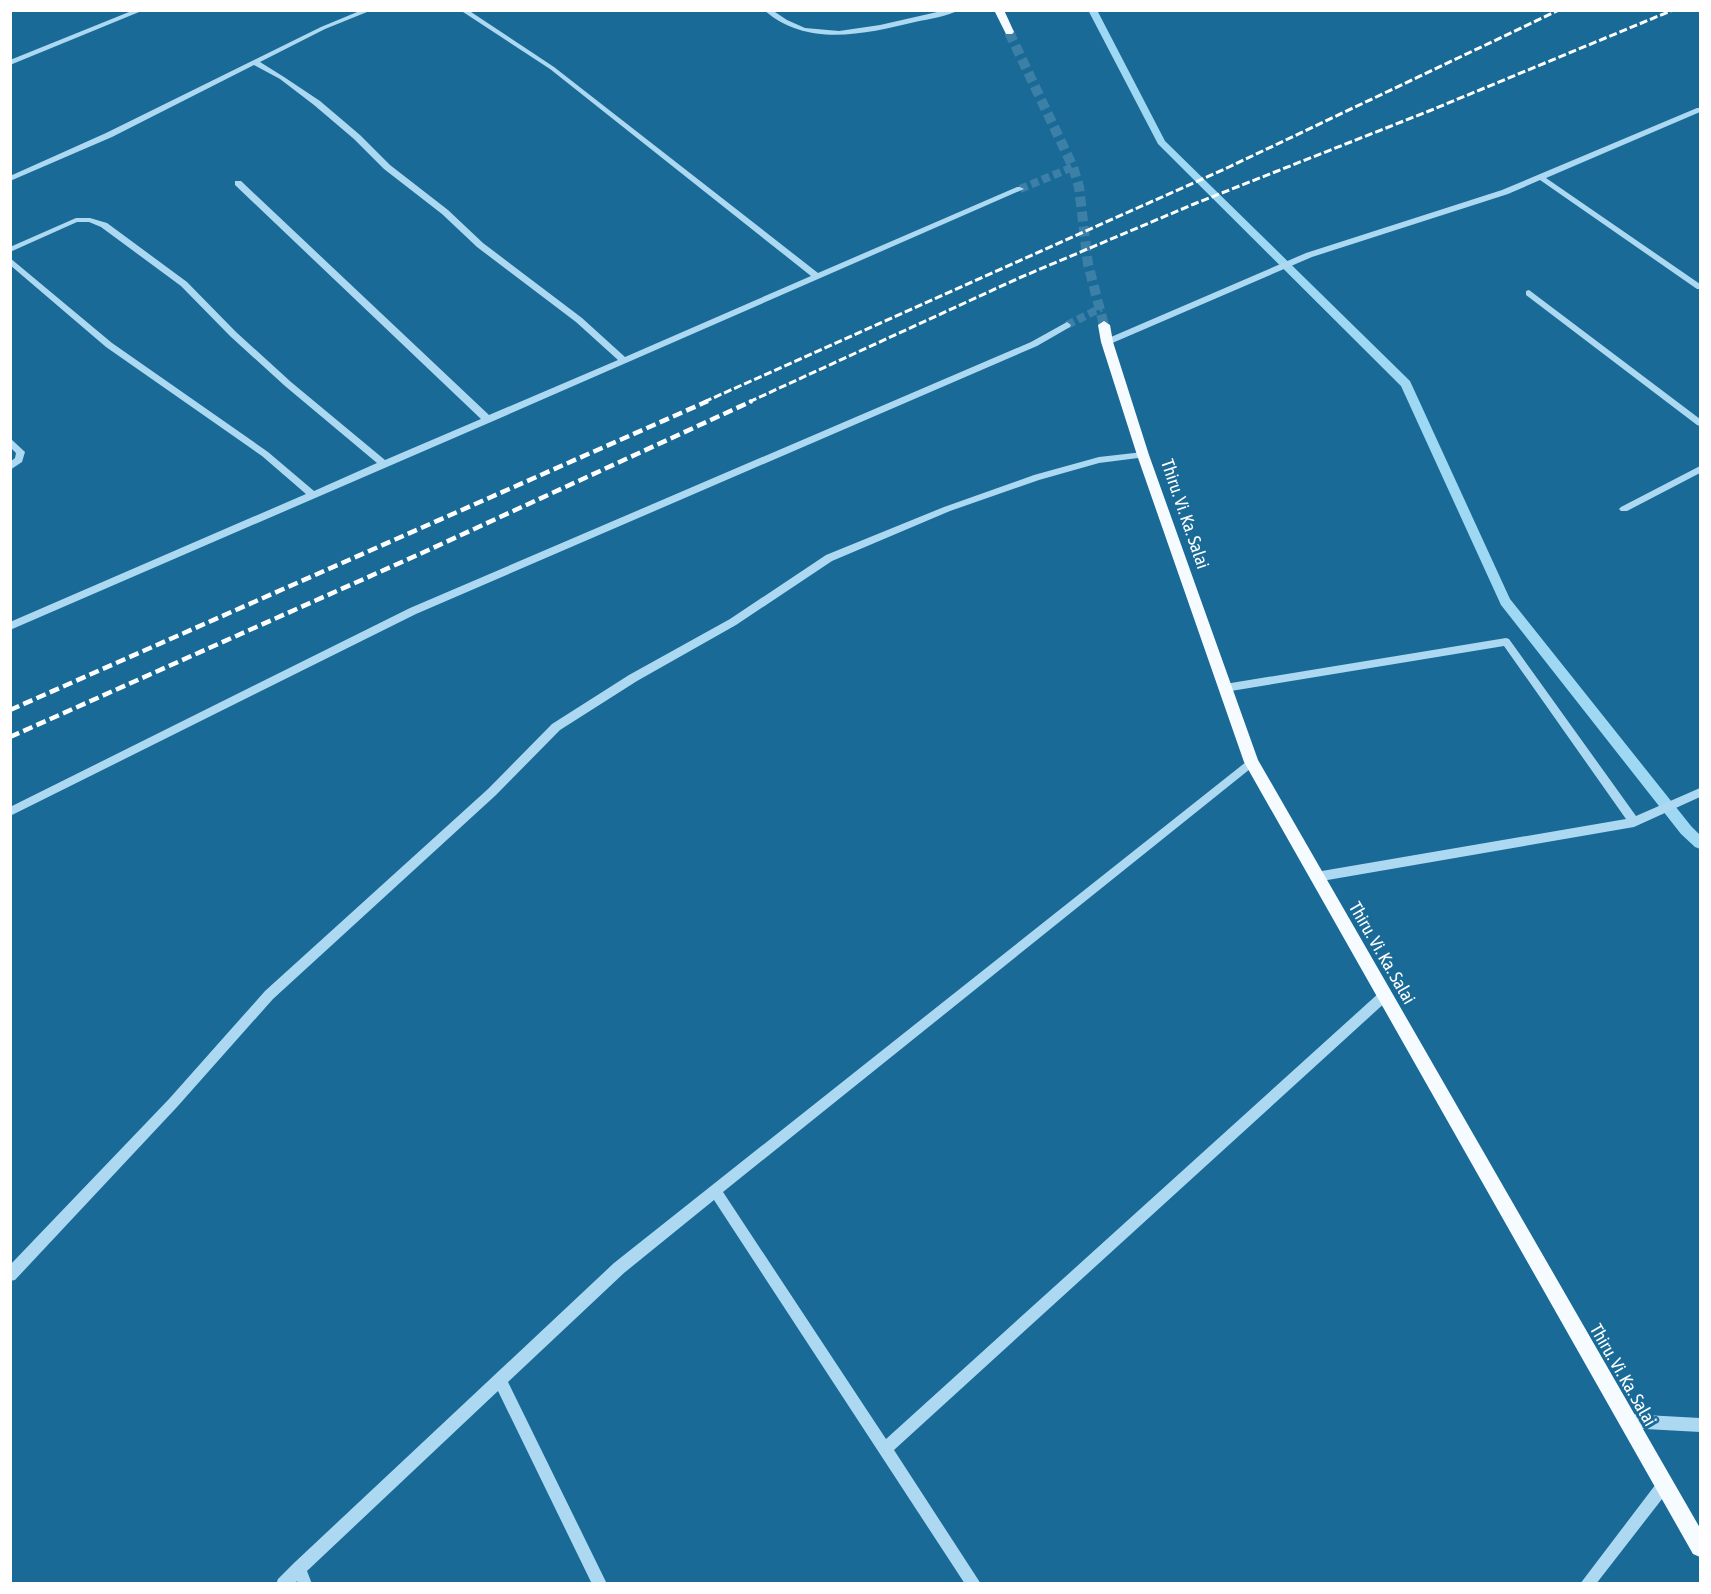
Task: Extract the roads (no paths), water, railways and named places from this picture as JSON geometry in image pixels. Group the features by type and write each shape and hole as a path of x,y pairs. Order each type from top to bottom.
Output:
{"main road":[{"path":"999,10 1009,32"},
{"name":"Thiru. Vi. Ka. Salai","path":"1104,325 1107,342 1143,455 1251,762 1626,1421 1701,1547"}],"street":[{"path":"10,63 123,14 141,10"},
{"path":"10,179 109,135 323,28 369,10"},
{"path":"463,10 552,68 818,277"},
{"path":"767,10 785,23 806,31 830,33 869,29 957,10"},
{"path":"254,63 282,78 317,103 357,137 387,167 445,212 480,245 579,320 624,361"},
{"path":"1107,342 1309,255 1505,192 1701,110"},
{"path":"1540,177 1701,287"},
{"path":"238,183 488,420"},
{"path":"10,626 1020,189"},
{"path":"10,250 76,220 90,220 104,225 184,284 233,334 288,384 384,464"},
{"path":"10,260 109,345 265,454 313,495"},
{"path":"1529,293 1701,423"},
{"path":"10,812 414,611 1023,348 1067,326"},
{"path":"10,441 21,452 19,459 10,467"},
{"path":"10,1275 173,1103 269,995 492,792 556,727 633,678 733,622 829,558 947,508 1038,477 1099,460 1143,455"},
{"path":"1624,509 1701,470"},
{"path":"1225,688 1506,642 1634,822"},
{"path":"283,1584 619,1268 1251,762"},
{"path":"1316,877 1634,822 1695,795"},
{"path":"885,1449 1384,996"},
{"path":"715,1191 974,1584"},
{"path":"500,1381 600,1584"},
{"path":"1626,1421 1701,1425"},
{"path":"1587,1584 1664,1485"},
{"path":"299,1568 305,1584"}],"waterway":[{"path":"1092,10 1161,142 1406,384 1505,602 1686,830 1700,843"}],"tunnel":[{"path":"1009,32 1073,167 1079,187 1088,264 1104,325"},
{"path":"1020,189 1073,167"},
{"path":"1067,325 1101,308"}],"railway":[{"path":"704,402 1229,167 1559,10"},
{"path":"749,402 1019,278 1194,204 1429,111 1673,10"},
{"path":"10,710 708,401"},
{"path":"10,737 422,553 752,401"}]}
